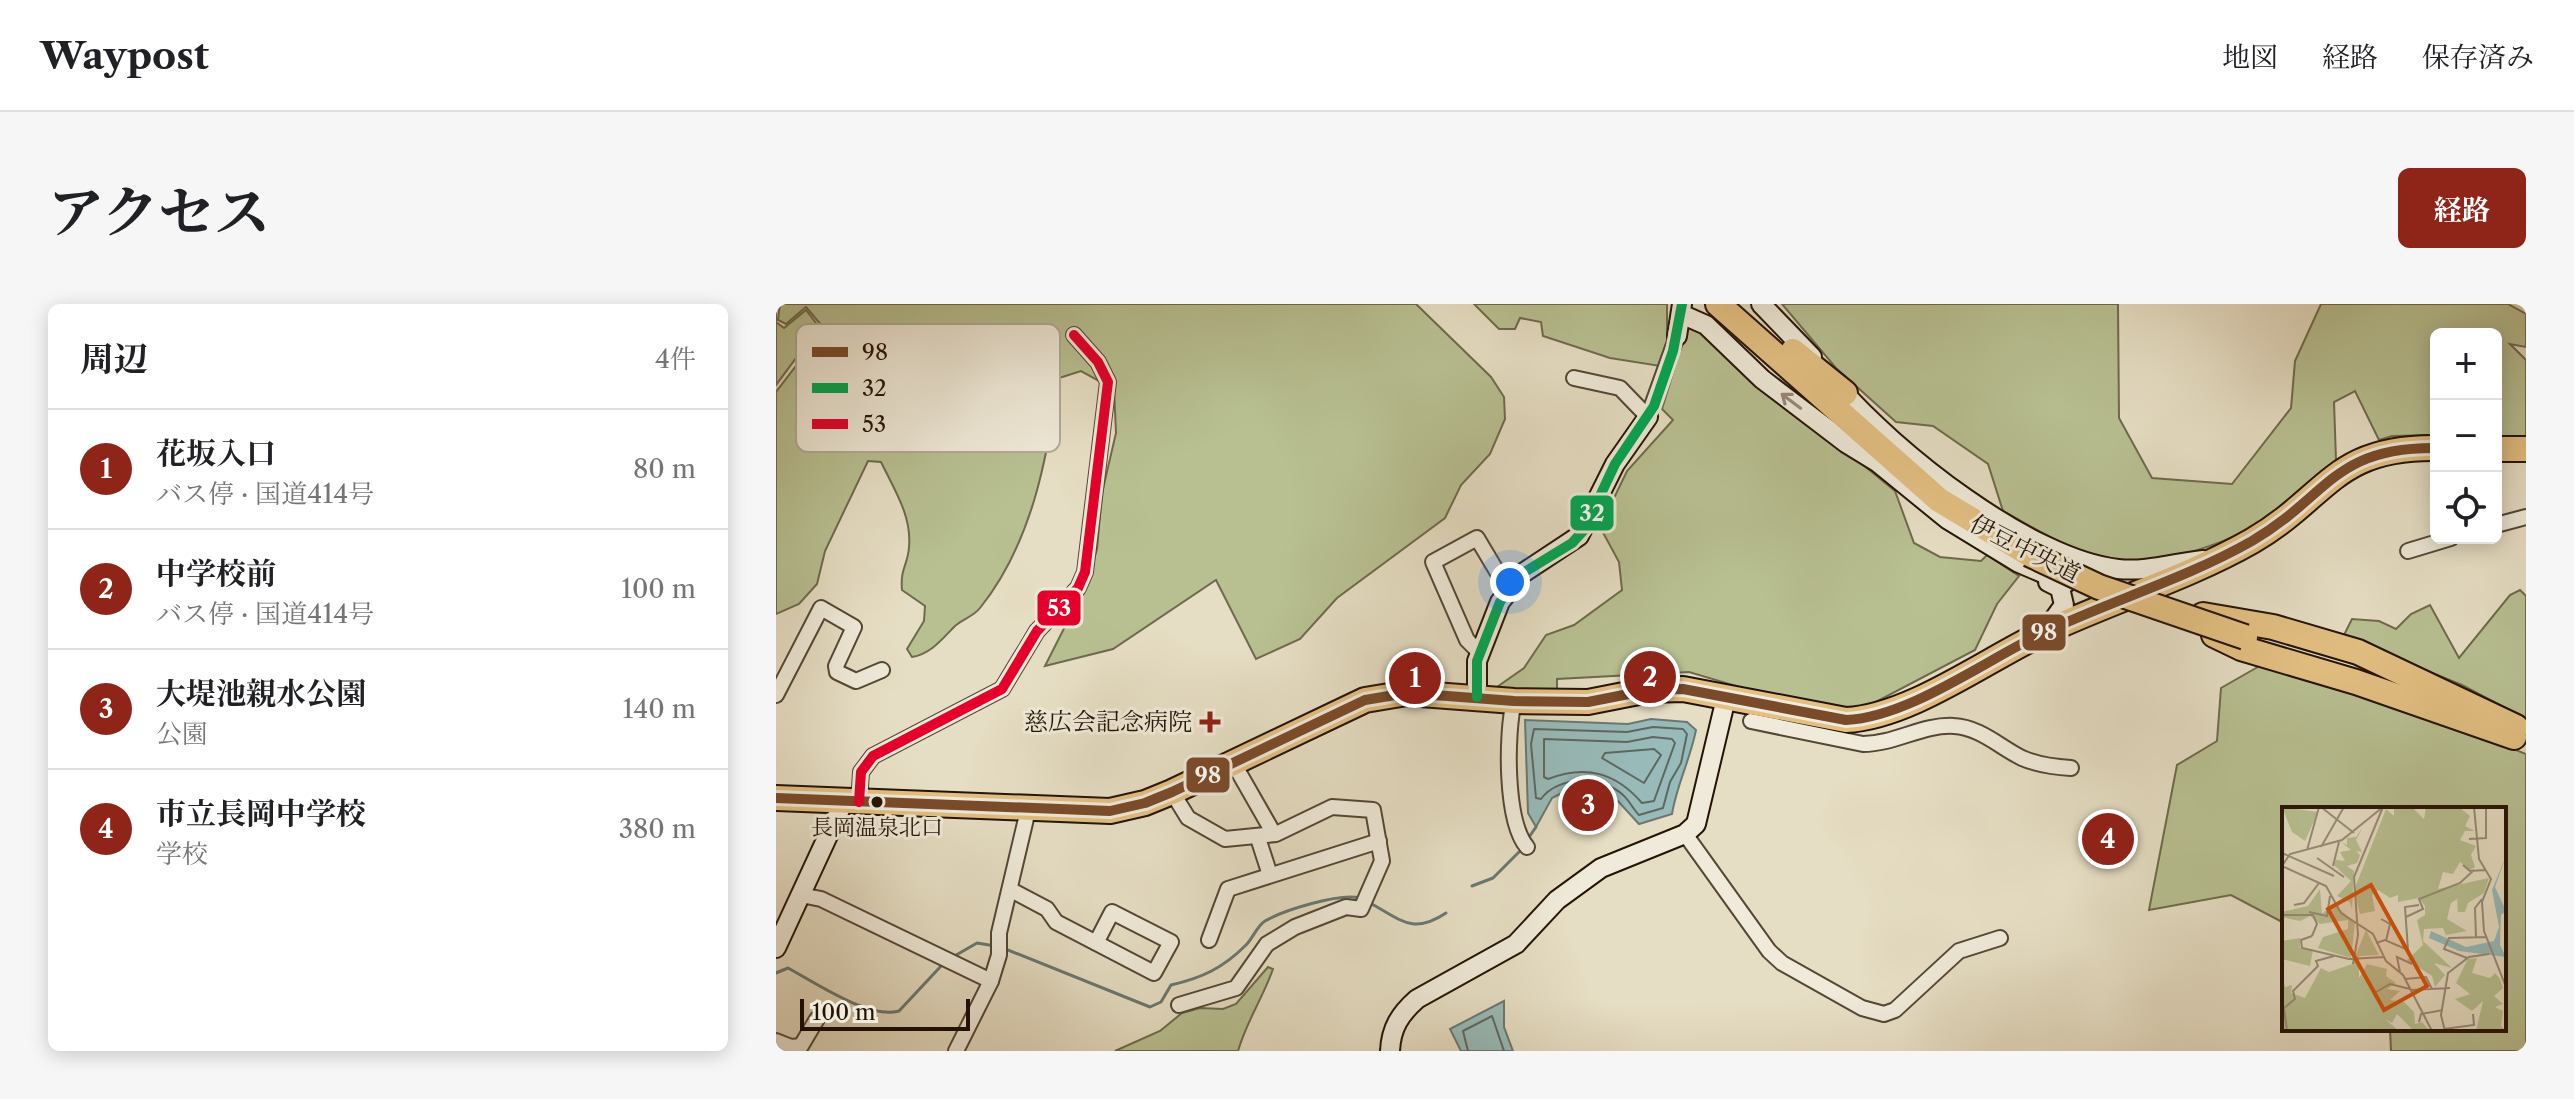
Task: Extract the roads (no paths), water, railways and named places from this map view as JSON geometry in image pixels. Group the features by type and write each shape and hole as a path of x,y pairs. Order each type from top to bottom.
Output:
{"highway":[{"name":"伊豆中央道","path":"1718,304 1939,500 2030,552 2099,587 2329,659 2523,737"},
{"name":"伊豆中央道","path":"1725,304 1912,472 1973,517 2030,552"},
{"path":"1735,304 1845,393"},
{"path":"1762,343 1877,462"},
{"path":"776,798 1110,811 1145,803 1172,792 1365,700 1407,693 1514,701 1588,702 1649,690 1683,689 1846,720 1872,717 1902,707 2045,632 2217,559 2279,523 2353,462 2383,450 2430,448"},
{"path":"2502,449 2526,449"},
{"path":"2172,605 2173,593 2184,573"},
{"path":"2126,596 2216,618 2273,627 2358,652 2481,708 2523,737"},
{"path":"2126,596 2241,648 2523,737"}],"street":[{"path":"1761,304 1845,393 1916,461 2030,552 2063,593 2061,612 2045,632"},
{"path":"1477,697 1479,652 1508,590 1523,573 1579,536 1615,464 1648,417 1677,336 1682,309 1698,319 1762,379 1846,443 1877,462 1947,519 2030,552 2126,596"},
{"path":"776,948 851,802 861,772 873,756 1002,689 1037,631 1078,588 1085,572 1108,382 1098,362 1074,335"},
{"path":"1574,378 1620,388 1648,417"},
{"path":"2502,523 2526,517"},
{"path":"1479,652 1467,640 1433,562 1477,538 1508,590"},
{"path":"2408,551 2431,544"},
{"path":"2030,552 2135,570 2217,559"},
{"path":"2030,552 2060,556 2126,596"},
{"path":"776,695 821,608 854,627 836,666 837,672 856,681 882,670"},
{"path":"1390,1051 1393,1031 1403,1011 1417,999 1516,944 1557,900 1601,868 1685,834 1701,814 1726,698"},
{"path":"1514,701 1507,729 1510,769 1519,838 1527,847"},
{"path":"1751,721 1863,744 1889,742 1927,729 1954,726 1987,737 2041,765 2071,768"},
{"path":"1234,764 1274,834"},
{"path":"1172,792 1181,810 1202,828 1225,839 1274,834 1323,809 1356,807 1373,810 1381,869 1361,909 1346,907 1295,927 1267,944 1236,988 1179,1005"},
{"path":"956,1051 991,981 1029,806"},
{"path":"1685,834 1769,951 1782,963 1876,1014 1895,1010 1959,951 2000,938"},
{"path":"1258,838 1270,875"},
{"path":"1209,940 1228,889 1379,841"},
{"path":"1011,890 1047,909 1056,922 1096,943 1154,973 1171,942 1112,912 1096,943"},
{"path":"801,895 821,899 991,981"},
{"path":"776,1041 791,1047 801,1046 817,1019"}],"water":[{"path":"1651,719 1687,722 1696,730 1672,814 1639,824 1617,800 1595,790 1568,790 1552,798 1536,827 1528,813 1525,720 1628,724"},
{"path":"1504,1001 1504,1027 1513,1051 1461,1051 1450,1029"}],"waterway":[{"path":"1527,840 1536,827"},
{"path":"1472,886 1493,878 1519,852"},
{"path":"1003,948 1150,1007 1161,1002 1171,985 1193,979 1229,960 1265,921 1312,904 1339,898 1360,898"},
{"path":"1370,903 1407,923 1425,923 1446,913"},
{"path":"951,958 977,943 995,946"},
{"path":"776,973 788,968 842,998 887,1012 899,1011 942,965"}],"place":[{"name":"中学校前","path":"1650,677"},
{"name":"花坂入口","path":"1415,678"},
{"name":"慈広会記念病院","path":"1210,722"},
{"name":"長岡温泉北口","path":"877,802"},
{"name":"大堤池親水公園","path":"1588,805"},
{"name":"市立長岡中学校","path":"2108,839"}]}
